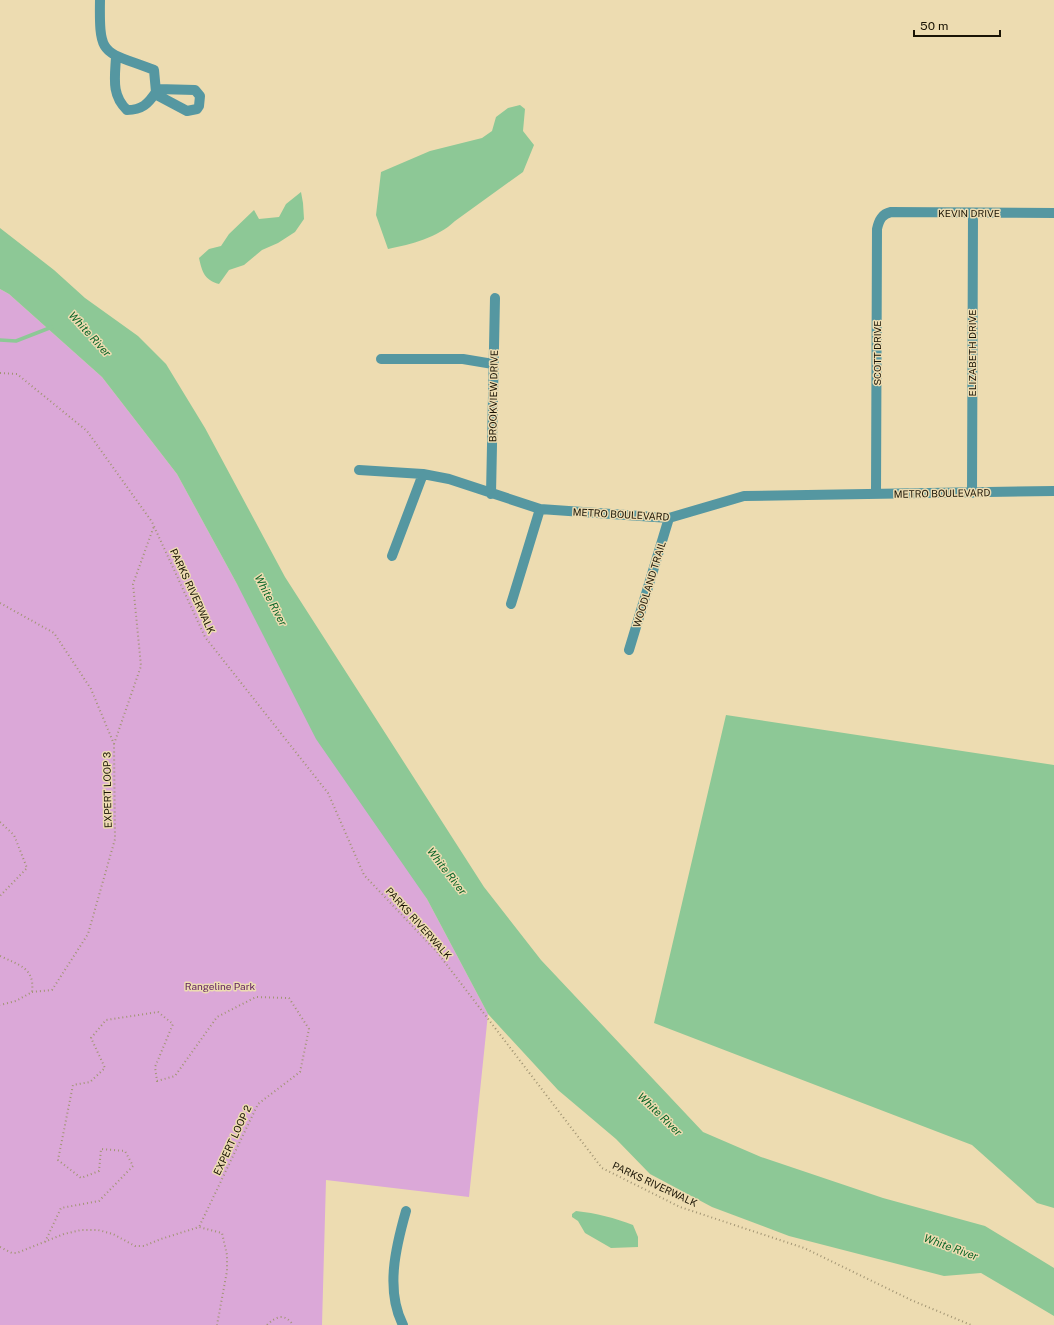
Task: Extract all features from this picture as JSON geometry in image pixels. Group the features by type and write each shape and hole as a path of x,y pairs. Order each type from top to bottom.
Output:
{"street":[{"path":"100,0 100,33 102,43 116,57 154,70 156,91 148,105 136,110 127,110 118,100 116,93 116,57"},
{"name":"KEVIN DRIVE","path":"885,214 891,212 1054,213"},
{"name":"ELIZABETH DRIVE","path":"972,493 973,213"},
{"name":"SCOTT DRIVE","path":"876,494 877,229 880,219 885,214"},
{"name":"BROOKVIEW DRIVE","path":"492,494 495,298"},
{"path":"381,359 464,359 493,364"},
{"name":"METRO BOULEVARD","path":"359,470 423,474 449,479 540,509 669,518 744,496 1054,491"},
{"path":"392,556 423,474"},
{"path":"511,604 540,509"},
{"name":"WOODLAND TRAIL","path":"629,650 669,518"},
{"path":"402,1325 399,1317 393,1283 395,1251 406,1211"}],"path":[{"name":"PARKS RIVERWALK","path":"0,373 17,374 87,431 154,526 205,638 328,793 364,875 437,952 602,1168 680,1207 804,1248 911,1300 971,1325"},
{"path":"114,744 142,666 133,584 154,526"},
{"name":"EXPERT LOOP 3","path":"0,603 54,633 90,689 114,744 115,839 88,934 52,990 32,992"},
{"path":"0,822 14,835 27,868 0,896"},
{"path":"0,956 25,968 33,982 32,992 16,1001 0,1005"},
{"name":"EXPERT LOOP 2","path":"45,1242 61,1208 99,1201 133,1166 125,1151 101,1149 99,1171 81,1178 58,1160 73,1085 90,1082 105,1068 91,1038 106,1020 158,1012 173,1024 155,1067 158,1081 175,1076 217,1017 256,996 289,998 309,1029 300,1072 258,1104 199,1227"},
{"path":"0,1247 12,1253 18,1254 45,1242 81,1230 98,1230 113,1234 135,1246 144,1246 161,1238 199,1227 222,1233 227,1255 227,1271 217,1325"},
{"path":"266,1325 276,1317 281,1316 287,1318 293,1325"}],"green space":[{"name":"Rangeline Park","path":"0,289 9,294 102,377 177,474 237,584 427,899 488,1014 469,1197 326,1180 322,1325 0,1325"}],"water":[{"path":"520,105 525,109 523,131 534,145 523,172 440,232 424,240 388,249 376,215 381,172 430,151 482,138 492,131 496,117 508,108"},
{"path":"301,192 304,219 295,232 278,243 262,250 244,265 229,270 219,284 210,280 204,274 199,258 209,249 221,246 229,234 254,210 259,219 279,217 286,204"},
{"name":"White River","path":"0,228 54,270 85,298 138,336 166,364 205,428 285,577 484,887 541,960 703,1132 761,1157 883,1198 985,1226 1054,1268 1054,1316 981,1273 944,1276 789,1236 712,1207 650,1174 616,1139 558,1090 488,1014 427,899 316,739 237,584 177,474 102,377 9,294 0,289"},
{"path":"726,715 1054,765 1054,1208 1037,1203 972,1145 654,1023"},
{"path":"576,1211 605,1216 633,1225 638,1237 638,1247 611,1248 585,1233 578,1221 572,1217 572,1214"}],"waterway":[{"path":"0,340 16,341 52,327"}]}
